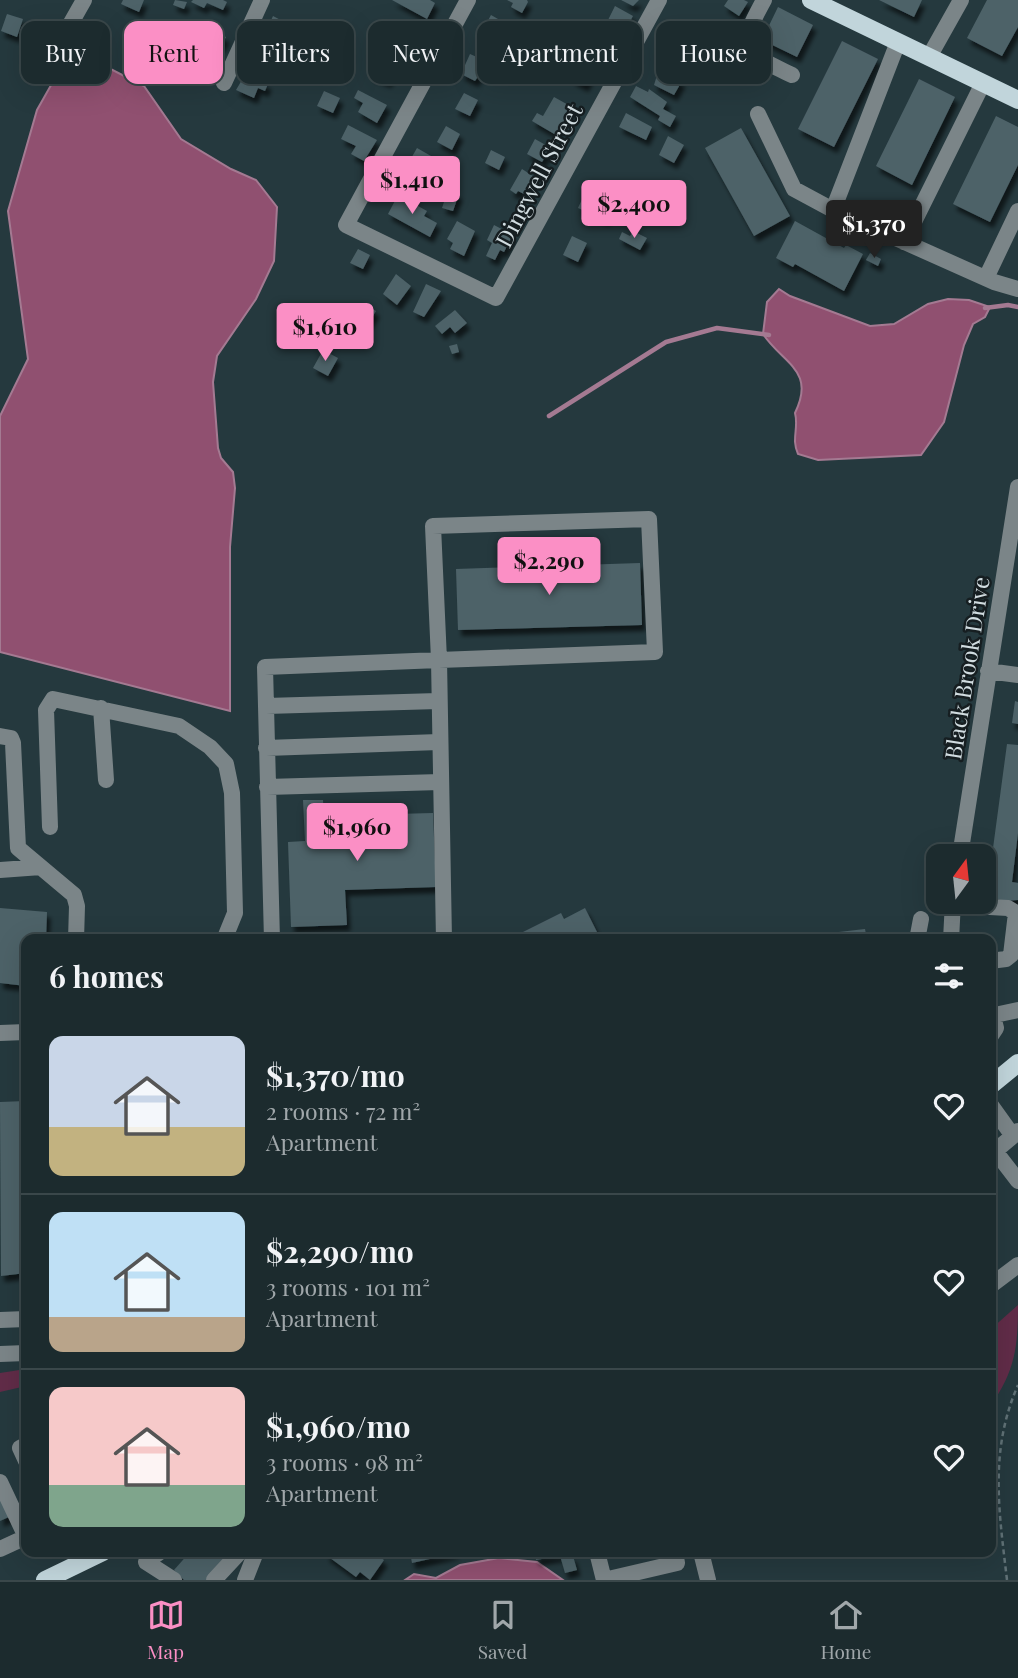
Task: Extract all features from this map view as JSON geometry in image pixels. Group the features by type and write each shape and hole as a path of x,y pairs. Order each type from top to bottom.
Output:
{"main road":[{"path":"811,0 1018,100"},
{"path":"996,1081 1018,1063"},
{"path":"45,1580 74,1558"}],"street":[{"path":"72,21 84,0"},
{"path":"224,83 262,0"},
{"name":"Dingwell Street","path":"468,0 346,225 496,298 659,0"},
{"path":"764,0 746,34 747,47 758,58 792,75"},
{"path":"929,57 961,0"},
{"path":"833,210 898,42"},
{"path":"904,242 983,83"},
{"path":"758,114 794,189 904,242 1018,289"},
{"path":"986,278 1018,211"},
{"name":"Black Brook Drive","path":"962,844 1018,486"},
{"path":"272,934 265,667 439,660 655,652 649,519 433,526 439,660 444,934"},
{"path":"988,671 1018,675"},
{"path":"50,827 46,710 53,699 179,726 210,747 226,764 232,793 235,913 226,934"},
{"path":"266,706 438,701"},
{"path":"101,708 106,780"},
{"path":"0,736 11,738 13,743 7,780 8,824 18,848 74,895 77,906 76,934"},
{"path":"266,748 439,742"},
{"path":"267,787 440,782"},
{"path":"0,870 41,867"},
{"path":"996,907 1008,908 1016,913 1011,955 1006,959 996,960"},
{"path":"951,934 952,914"},
{"path":"918,934 920,919"},
{"path":"996,1015 1018,1010"},
{"path":"0,1033 21,1032"},
{"path":"996,1111 1016,1134 996,1150"},
{"path":"996,1155 1018,1181"},
{"path":"996,1282 1018,1265"},
{"path":"0,1320 21,1319"},
{"path":"0,1354 21,1353"},
{"path":"0,1482 21,1526"},
{"path":"0,1549 21,1539"},
{"path":"148,1557 165,1580"},
{"path":"148,1557 174,1580"},
{"path":"214,1580 245,1557"},
{"path":"245,1580 249,1557"},
{"path":"598,1557 604,1580 677,1563 676,1557"},
{"path":"702,1557 708,1580"}],"path":[{"path":"1007,1580 996,1483 1009,1406 1018,1385"}],"shaded area":[{"path":"110,69 124,76 124,84 144,86 181,139 231,169 256,180 277,207 274,261 256,299 217,356 213,382 218,448 221,458 233,472 235,488 230,547 230,711 0,652 0,416 28,359 8,211 37,110 52,84 110,84"},
{"path":"779,289 790,296 870,326 894,324 928,304 948,299 969,300 990,307 985,317 973,324 964,345 944,422 921,455 818,460 798,454 795,443 795,413 802,387 794,369 763,334 767,302"},
{"path":"1018,1305 1014,1358 996,1398 996,1325"},
{"path":"21,1370 21,1387 0,1392 0,1373"},
{"path":"499,1558 537,1562 563,1580 405,1580 414,1574 436,1578 460,1565"}],"building":[{"path":"123,0 144,0 139,12 121,4"},
{"path":"175,0 187,2 184,9 173,5"},
{"path":"392,0 430,0 435,3 427,19"},
{"path":"507,0 528,2 522,13 511,7 513,3"},
{"path":"621,0 639,0 633,6"},
{"path":"728,0 748,2 739,16 724,6"},
{"path":"879,0 922,0 914,17"},
{"path":"987,0 1018,0 1018,27 1002,56 967,38"},
{"path":"191,2 227,2 223,10 207,3 204,8"},
{"path":"615,6 633,16 630,21 608,20"},
{"path":"778,7 813,25 797,57 771,44 771,21"},
{"path":"7,14 23,19 17,37 1,31"},
{"path":"491,15 502,21 488,21"},
{"path":"842,41 878,59 834,147 798,129"},
{"path":"470,54 477,57 475,81 463,75"},
{"path":"656,79 656,84 680,84 674,95 654,85"},
{"path":"919,79 955,97 912,185 876,166"},
{"path":"240,84 268,84 265,91 258,88 254,98 236,90"},
{"path":"636,86 648,92 649,89 667,102 663,109 676,116 670,127 658,120 660,116 630,97"},
{"path":"358,90 387,105 377,123 358,112 363,103 354,98"},
{"path":"324,91 340,98 333,113 317,106"},
{"path":"464,93 478,100 470,116 455,109"},
{"path":"554,97 572,107 556,135 532,121 537,113 543,116"},
{"path":"626,113 652,127 646,140 619,127"},
{"path":"996,116 1018,127 1018,165 990,222 953,204"},
{"path":"348,125 377,140 364,161 351,154 356,146 341,139"},
{"path":"446,126 460,134 452,150 437,142"},
{"path":"741,128 790,216 754,236 705,148"},
{"path":"668,136 684,145 674,163 659,155"},
{"path":"535,139 551,148 542,162 527,154"},
{"path":"417,148 431,156 429,161 447,171 440,186 423,177 426,171 409,162"},
{"path":"491,150 505,157 499,170 485,163"},
{"path":"522,169 536,178 529,191 524,194 518,191 516,194 510,190"},
{"path":"448,190 459,194 453,211 442,208"},
{"path":"398,195 427,211 424,216 437,223 430,237 388,214"},
{"path":"584,195 610,210 606,220 578,208"},
{"path":"457,221 475,231 464,256 450,249 453,243 447,239"},
{"path":"795,221 844,248 846,245 863,254 844,291 795,264 793,267 776,258"},
{"path":"494,225 513,235 504,252 500,250 495,260 486,256 492,243 487,240"},
{"path":"633,231 647,238 640,250 619,239 622,232 630,236"},
{"path":"572,236 587,243 578,262 563,255"},
{"path":"358,249 370,255 363,269 350,263"},
{"path":"870,253 881,259 878,266 866,260"},
{"path":"396,274 411,286 397,305 383,294"},
{"path":"426,284 441,291 424,317 413,312"},
{"path":"367,306 376,311 368,324 360,320"},
{"path":"455,310 467,323 455,333 450,327 442,334 435,326"},
{"path":"457,344 459,352 452,354 449,346"},
{"path":"323,350 338,358 328,376 313,368"},
{"path":"640,563 642,625 458,630 456,569"},
{"path":"1015,701 1018,702 1018,724 1012,723"},
{"path":"1007,744 1018,745 1018,833 1012,882 1018,883 1018,900 996,899 996,844 994,844"},
{"path":"303,800 323,800 325,841 361,839 360,815 433,813 436,887 345,890 347,925 291,927 288,842 305,841"},
{"path":"0,908 47,912 46,934 21,934 21,985 0,983"},
{"path":"585,908 598,934 519,934 561,913 564,919"},
{"path":"865,929 866,934 830,934"},
{"path":"21,1101 21,1274 1,1276 0,1102"},
{"path":"0,1495 11,1516 0,1521"},
{"path":"186,1557 228,1557 206,1580 184,1580 174,1570"},
{"path":"329,1557 380,1557 384,1560 370,1580 360,1572 356,1577"},
{"path":"411,1557 438,1557 412,1563"},
{"path":"573,1557 577,1570 565,1573 561,1559"}],"waterway":[{"path":"985,308 1008,305 1018,307"},
{"path":"549,416 666,342 717,328 769,335"}]}
